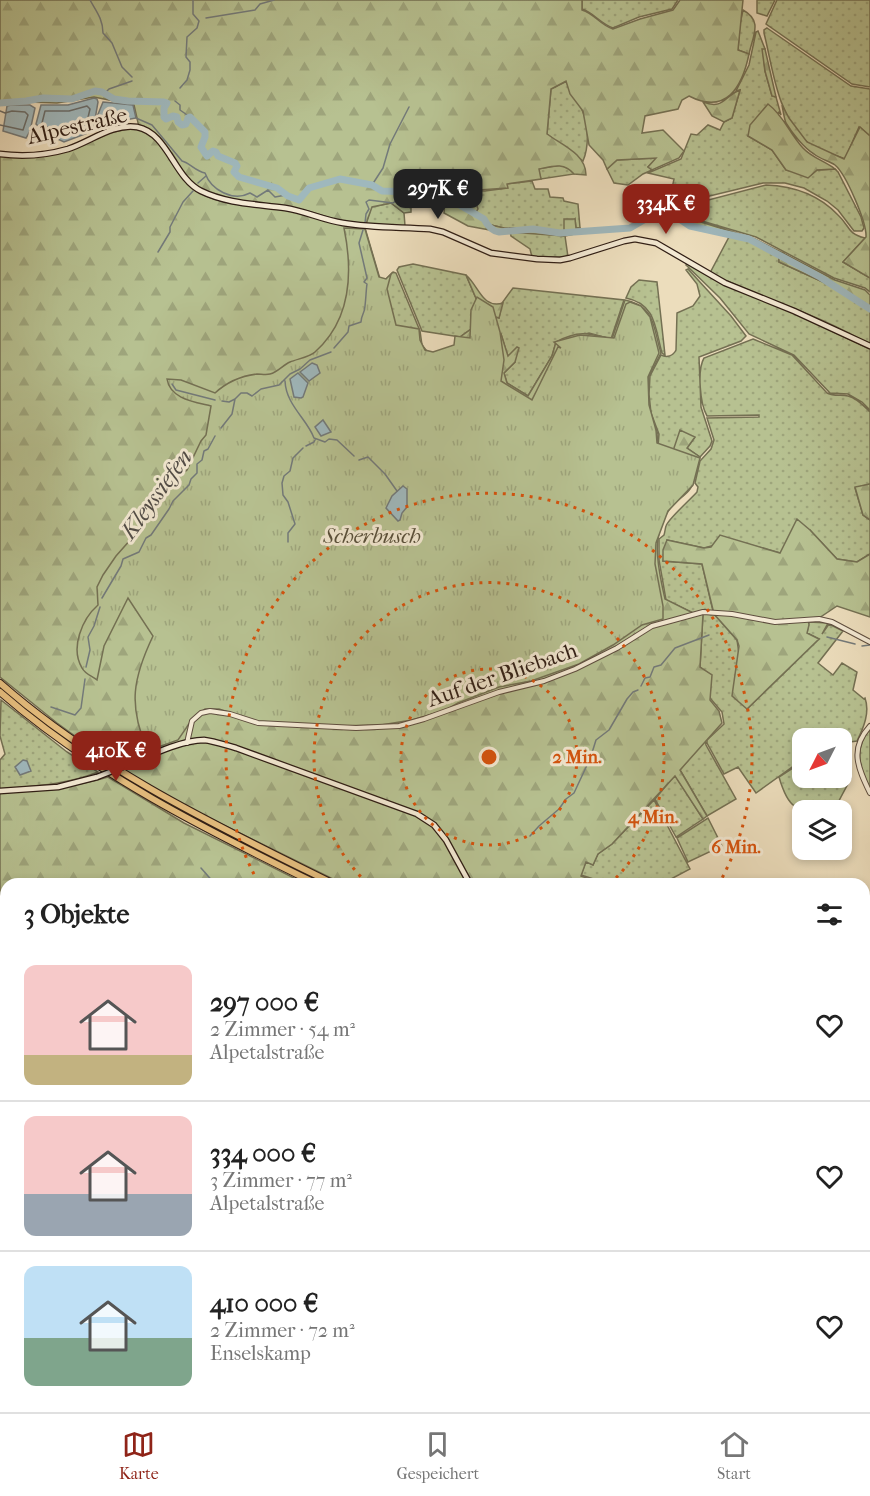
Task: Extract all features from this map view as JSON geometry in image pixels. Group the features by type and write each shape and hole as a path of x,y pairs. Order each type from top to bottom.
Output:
{"highway":[{"path":"0,683 64,735 121,772 191,812 322,878"},
{"path":"0,692 60,740 117,779 188,819 306,878"}],"main road":[{"name":"Alpestraße","path":"1,154 24,155 66,149 104,133 125,128 139,128 152,134 191,184 200,191 228,201 308,212 343,223 430,229 491,253 537,259 570,258 635,239 656,243 724,283 804,315 870,346"},
{"path":"0,791 58,788 97,777 187,743 207,740 236,748 417,814 434,825 446,840 467,878"}],"street":[{"name":"Auf der Bliebach","path":"187,743 192,721 201,713 210,711 230,714 258,723 356,728 399,726 443,713 499,692 544,681 575,669 652,626 703,612 732,614 775,622 819,619 832,622 870,642"},
{"path":"870,726 860,741 857,753 859,771 870,793"}],"green space":[{"path":"0,0 582,0 582,10 613,29 673,10 680,0 743,0 738,50 749,54 737,87 722,100 702,101 689,96 682,100 678,109 645,116 642,133 663,130 684,151 679,158 652,170 648,167 656,158 617,160 607,169 603,160 589,145 583,111 570,94 566,81 551,89 547,134 578,156 586,175 574,174 562,166 554,166 539,169 541,179 507,184 508,188 462,191 475,200 478,209 476,212 491,225 564,233 564,219 575,219 576,228 580,228 580,233 565,236 495,231 468,226 444,213 445,202 406,196 406,206 411,208 411,212 404,213 391,203 372,207 366,224 337,220 308,211 228,200 200,190 192,184 158,139 139,127 134,105 94,97 57,103 0,101"},
{"path":"582,0 678,0 672,9 639,17 613,28 582,9"},
{"path":"757,0 775,0 767,16 757,13"},
{"path":"777,0 870,0 870,87 852,84 766,24"},
{"path":"743,10 749,14 755,24 749,54 738,50"},
{"path":"767,28 851,86 870,89 870,136 859,127 845,159 810,144 788,118 774,76 764,33"},
{"path":"758,31 765,49 763,50 765,71 772,96 776,97 781,115 779,112 748,136 772,150 786,170 811,175 817,170 835,169 861,217 864,228 862,231 854,231 838,210 804,188 785,183 763,183 685,202 670,198 674,179 648,173 681,159 691,134 697,135 708,125 720,130 724,122 732,118 740,90 736,91 749,65"},
{"path":"762,49 765,49 776,97 772,96"},
{"path":"567,81 586,122 587,142 583,161 547,134 551,89"},
{"path":"740,90 732,118 724,122 712,116 703,102 720,103"},
{"path":"768,104 807,151 835,169 817,170 808,178 786,170 772,150 748,136 750,125"},
{"path":"782,105 807,142 844,159 860,127 870,136 870,278 843,262 866,237 860,210 850,188 835,165 810,151 795,136 786,123"},
{"path":"133,128 145,130 160,144 185,180 210,198 231,203 285,209 365,228 398,340 431,370 456,345 460,337 471,329 471,315 474,305 478,303 466,275 485,300 496,304 503,303 499,318 486,314 495,333 501,334 508,356 517,347 519,348 515,362 504,373 507,383 528,396 552,356 556,342 577,334 612,339 625,300 643,307 652,319 661,353 649,376 648,394 650,413 658,434 657,447 666,472 680,430 695,437 687,448 700,457 692,486 665,516 658,538 657,551 665,599 693,613 703,614 700,667 712,675 710,700 719,711 722,723 680,770 707,816 703,819 675,776 612,844 598,854 593,865 586,862 581,876 587,878 331,878 193,810 122,770 57,723 0,677 0,156 66,150 104,134"},
{"path":"657,158 648,167 652,170 628,185 614,183 607,169 617,160"},
{"path":"561,165 573,171 574,174 541,179 538,169"},
{"path":"532,181 535,189 548,189 550,197 563,198 564,201 578,204 580,228 576,228 575,219 564,233 491,225 476,212 475,200 461,190 485,191 507,188 506,184"},
{"path":"766,185 786,187 814,197 831,208 852,232 865,238 843,262 870,278 870,292 865,288 834,278 756,237 702,221 689,205"},
{"path":"391,203 404,213 405,226 366,224 371,207"},
{"path":"687,207 698,221 755,239 783,253 779,254 779,262 845,292 870,309 870,345 811,315 710,273 730,235 675,219 679,212"},
{"name":"Scherbusch","path":"344,228 365,229 379,277 386,279 391,274 387,289 396,325 419,329 420,340 425,350 433,352 454,345 455,336 470,338 471,310 477,297 493,307 504,360 501,381 532,400 558,347 561,348 554,342 580,335 614,338 626,304 630,302 641,306 650,317 659,353 648,377 649,405 657,443 700,458 693,485 668,511 656,543 655,564 663,606 663,619 642,625 579,664 531,681 499,687 446,710 412,720 381,725 336,726 260,722 219,709 205,709 193,718 178,740 147,749 137,719 135,692 141,665 153,636 128,598 104,646 97,680 82,668 77,652 79,634 87,618 98,605 97,587 103,575 116,556 147,521 170,484 187,470 206,435 211,406 178,395 169,386 167,379 181,380 215,393 234,380 251,375 273,373 290,362 315,352 336,325 346,294 348,261"},
{"path":"510,231 565,236 568,257 532,257 530,249 511,236"},
{"path":"783,253 835,280 865,290 870,295 870,309 845,292 779,262 779,254"},
{"path":"413,264 466,275 478,303 474,305 471,314 471,329 460,337 422,331 397,270 399,267"},
{"path":"688,264 721,283 781,307 870,349 870,410 848,394 830,393 794,355 749,334 720,298 686,265"},
{"path":"688,269 746,336 741,341 699,357 701,407 712,441 700,457 687,448 695,437 666,472 658,447 659,434 651,413 650,376 661,355 670,356 676,350 677,313 693,306 700,296 697,284 686,270"},
{"path":"393,272 396,273 420,331 422,345 430,355 395,329 384,281"},
{"path":"639,280 657,282 665,355 662,353 649,311 636,301 626,298 631,287"},
{"path":"513,288 624,300 611,339 589,333 556,342 552,356 528,396 507,383 504,373 515,362 508,357 501,334 495,333 485,313 499,318 502,303"},
{"path":"753,339 792,355 827,393 851,397 870,412 870,484 855,488 863,515 870,520 870,554 857,562 837,559 810,530 780,553 733,540 704,548 667,540 663,561 702,564 713,611 704,610 693,613 666,600 659,560 659,539 664,535 671,519 697,492 698,487 695,483 700,461 711,449 714,440 707,418 759,417 759,415 707,416 700,387 704,358"},
{"path":"870,484 870,520 863,515 855,487"},
{"path":"797,519 837,559 857,562 870,554 870,617 837,606 819,618 808,619 807,633 819,639 747,709 732,696 739,646 737,640 714,614 702,564 663,561 663,550 667,540 704,548 711,547 720,535 780,553"},
{"path":"703,614 714,614 737,640 747,709 819,639 807,633 809,622 828,623 822,634 829,624 843,631 818,663 833,675 842,663 857,672 853,690 865,698 867,714 864,725 857,741 852,742 852,728 792,728 792,767 756,793 738,767 724,774 707,743 707,740 724,724 722,712 710,698 711,675 700,667"},
{"path":"1,700 67,752 98,772 62,782 0,789 0,760 5,754 0,736"},
{"path":"870,729 870,789 863,774 860,751 861,744"},
{"path":"705,740 736,799 707,816 680,770"},
{"path":"792,769 792,788 846,788 839,800 792,800 792,804 787,798 779,777"},
{"path":"675,775 703,819 676,837 655,799"},
{"path":"108,777 184,823 294,878 0,878 0,792 68,786"},
{"path":"654,800 690,869 673,878 590,878 581,875 586,861 593,865 598,854 612,844"},
{"path":"708,818 722,846 688,862 677,838"}],"water":[{"path":"94,98 98,102 93,131 64,142 47,134 36,124 41,105 68,105"},
{"path":"103,102 133,105 136,118 99,125 96,119"},
{"path":"30,105 35,108 30,131 26,138 3,131 7,106"},
{"path":"312,363 317,365 320,373 309,381 300,372"},
{"path":"298,373 308,383 301,398 294,397 290,379"},
{"path":"323,420 331,432 321,436 315,427"},
{"path":"403,486 407,489 407,507 398,521 386,508 392,496"},
{"path":"23,760 27,761 31,771 20,775 15,767"}],"waterway":[{"path":"90,0 100,19 103,33 112,43 122,67 132,77"},
{"path":"180,88 187,80 190,70 190,62 186,57 187,37 197,28 199,21 193,14 193,0"},
{"path":"206,18 255,10 260,4 274,0"},
{"path":"105,93 109,89 132,81"},
{"path":"0,103 43,98 72,99 95,91 114,99 164,102 167,103 164,108 166,119 177,117 178,122 182,125 186,124 190,117 205,132 201,147 207,156 213,151 216,152 218,156 235,163 237,166 234,172 239,177 277,188 299,200 309,188 340,179 372,185 382,191 413,192 451,200 484,219 490,227 499,232 533,229 560,233 630,228 661,210 666,210 690,226 749,239 820,277 870,309"},
{"path":"175,101 180,105 180,110 190,117"},
{"path":"372,185 383,168 390,144 409,107"},
{"path":"136,118 152,125 182,161 205,173 212,185 223,193 237,196 250,193 257,197 268,190 275,197 286,195"},
{"path":"198,183 206,176"},
{"path":"158,252 183,202 193,191"},
{"name":"Kleyssiefen","path":"365,223 369,209 366,202 369,200 393,203 397,200 420,200 424,196"},
{"name":"Kleyssiefen","path":"334,348 348,332 349,326 361,322 364,310 367,284 364,282 367,278 359,243 363,230"},
{"name":"Kleyssiefen","path":"221,428 232,414 235,399 241,393 252,396 261,389 279,385 310,360 331,352"},
{"path":"285,381 286,390 293,405 314,438 325,442 329,439 337,440 354,456"},
{"path":"172,384 176,390 215,400"},
{"path":"222,401 229,402 235,399"},
{"name":"Kleyssiefen","path":"102,598 123,559 139,552 146,538 151,535 173,501 189,485 197,473 197,464 202,460 204,451 208,449 215,436"},
{"path":"306,446 315,440"},
{"path":"288,542 288,533 295,524 288,502 283,495 282,483 284,476 290,471 293,458 303,448"},
{"path":"359,460 368,457 385,474 397,491"},
{"name":"Kleyssiefen","path":"86,667 90,650 88,637 100,607"},
{"path":"641,686 645,678 650,677 654,667 661,665 675,648 709,635"},
{"path":"827,637 855,644"},
{"path":"862,646 870,645"},
{"name":"Kleyssiefen","path":"51,707 75,715 81,708 85,679"},
{"path":"591,756 596,740 609,730 627,699 638,690"},
{"path":"530,836 574,793 588,763"},
{"path":"201,868 210,878"}]}
